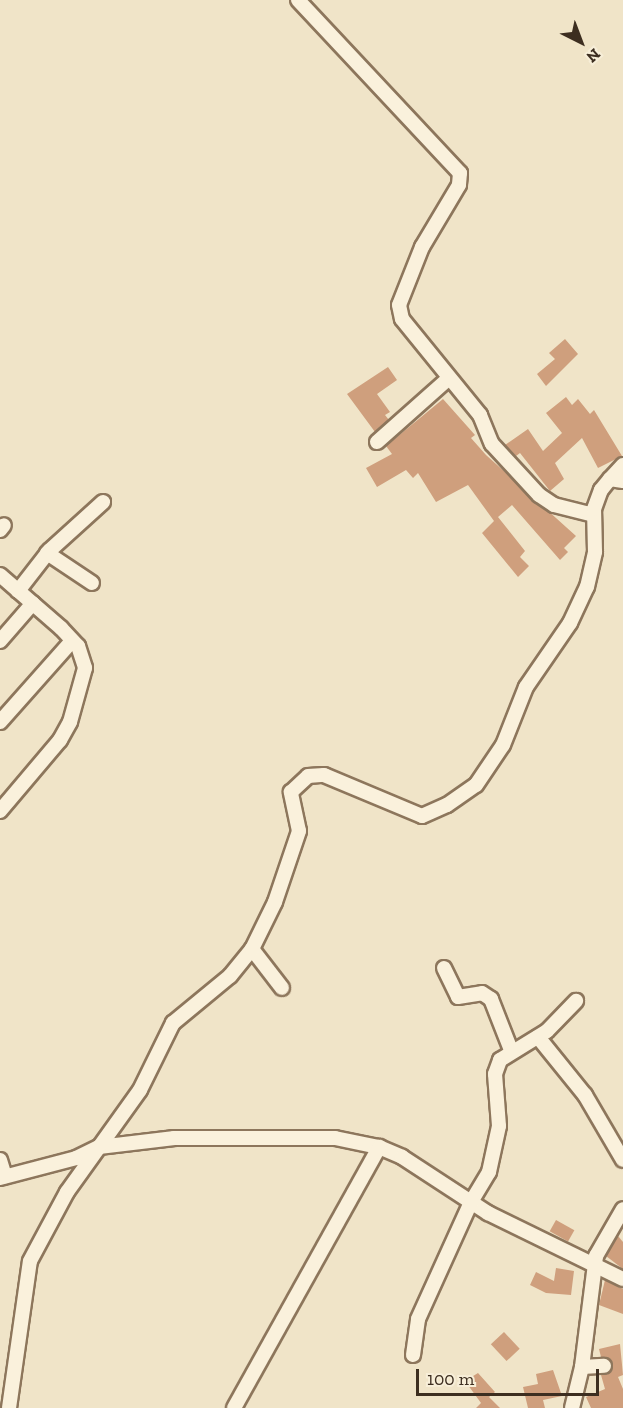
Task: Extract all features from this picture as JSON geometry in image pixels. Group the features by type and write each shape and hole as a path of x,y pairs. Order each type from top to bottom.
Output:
{"street":[{"path":"298,0 460,173 459,185 423,247 399,312 480,415 492,444 539,495 554,505 594,515"},
{"path":"377,442 449,378"},
{"path":"9,1408 30,1261 67,1192 96,1148 140,1090 173,1023 231,976 252,949 275,902 299,831 291,792 308,776 324,775 422,816 447,805 476,785 503,745 526,687 570,623 587,587 596,552 594,515 601,490 617,480 623,465"},
{"path":"18,591 47,553 103,502"},
{"path":"47,553 92,583"},
{"path":"0,575 72,641 85,668 70,722 52,752 0,811"},
{"path":"0,641 33,603"},
{"path":"0,722 72,641"},
{"path":"252,949 282,988"},
{"path":"444,969 458,997 482,993 491,999 511,1050"},
{"path":"413,1355 418,1319 471,1202 491,1164 499,1126 495,1074 500,1060 511,1050 538,1037 576,1002"},
{"path":"538,1037 585,1095 623,1160"},
{"path":"0,1161 3,1177 76,1158 96,1148 174,1138 335,1138 379,1147 471,1202 623,1279"},
{"path":"234,1408 379,1147"},
{"path":"572,1408 582,1367 586,1261 602,1242 623,1209"},
{"path":"582,1367 604,1366"}],"building":[{"path":"565,339 578,354 546,386 537,374 555,359 549,353"},
{"path":"388,367 397,380 377,394 390,412 385,415 389,420 375,432 347,394"},
{"path":"566,397 572,405 578,399 590,414 594,410 622,456 598,468 582,438 555,463 564,479 550,491 520,453 516,456 505,445 528,429 543,451 562,433 546,413"},
{"path":"443,399 475,435 471,438 486,455 576,536 564,548 568,552 560,560 512,505 498,517 525,551 520,557 529,566 518,577 482,533 494,521 468,485 436,502 418,473 413,478 406,470 377,487 366,468 392,454 386,446"},
{"path":"556,1220 574,1230 568,1242 550,1231"},
{"path":"618,1236 623,1242 623,1269 606,1256"},
{"path":"556,1268 574,1271 571,1295 546,1293 530,1285 536,1272 554,1281"},
{"path":"605,1280 623,1289 623,1314 599,1305"},
{"path":"504,1332 520,1349 507,1361 491,1344"},
{"path":"620,1344 623,1375 618,1377 623,1389 623,1408 591,1408 586,1397 605,1389 601,1375 609,1373 613,1366 609,1358 601,1357 599,1349"},
{"path":"553,1370 562,1396 543,1400 545,1408 528,1408 523,1387 538,1384 536,1374"},
{"path":"478,1373 495,1392 489,1397 500,1408 476,1408 481,1403 465,1381"}]}
